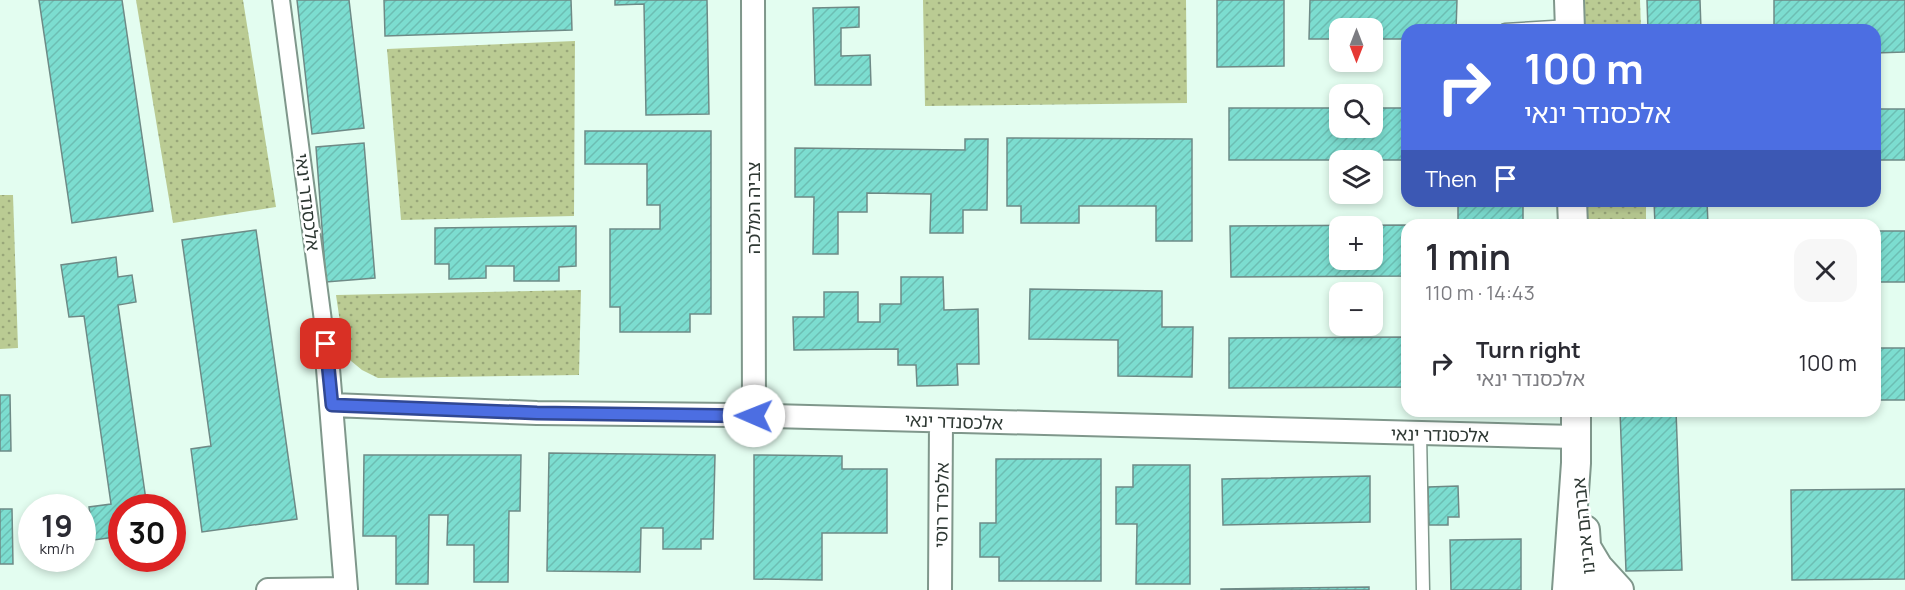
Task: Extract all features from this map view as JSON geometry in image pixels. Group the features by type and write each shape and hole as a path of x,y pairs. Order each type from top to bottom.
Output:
{"street":[{"name":"אלכסנדר ינאי","path":"268,590 346,589 326,344 281,0"},
{"name":"צביה המלכה","path":"753,0 754,416"},
{"name":"אלכסנדר ינאי","path":"332,405 537,413 754,416 1576,437"},
{"name":"אלפרד רוסי","path":"940,590 941,421"},
{"name":"אברהם אבינו","path":"1576,437 1589,590"},
{"name":"אברהם אבינו","path":"1567,590 1576,437"},
{"path":"1586,547 1598,567 1619,590"}],"lane":[{"path":"1540,24 1570,19"},
{"path":"1420,433 1423,590"}],"green space":[{"path":"136,0 243,0 276,207 173,223"},
{"path":"923,0 1186,0 1187,103 925,106"},
{"path":"1578,0 1640,0 1641,24 1578,24"},
{"path":"575,41 574,216 401,220 387,49"},
{"path":"0,195 13,195 18,348 0,349"},
{"path":"1582,207 1646,207 1646,219 1582,219"},
{"path":"581,290 579,375 378,378 362,370 345,356 336,295"}],"building":[{"path":"39,0 122,0 153,211 72,223"},
{"path":"297,0 349,0 364,128 312,134"},
{"path":"384,0 571,0 572,30 385,36"},
{"path":"615,0 707,0 709,114 646,115 644,4 615,5"},
{"path":"1217,0 1284,0 1284,66 1217,67"},
{"path":"1310,0 1457,0 1456,24 1401,24 1401,39 1383,39 1383,18 1329,18 1329,39 1309,39"},
{"path":"1647,0 1700,0 1701,24 1648,24"},
{"path":"1774,0 1905,0 1905,52 1881,53 1881,24 1774,24"},
{"path":"859,7 859,27 841,28 841,56 870,55 871,85 815,85 813,8"},
{"path":"1229,108 1329,108 1329,138 1383,138 1383,108 1401,108 1401,160 1383,160 1383,150 1329,150 1329,160 1229,160"},
{"path":"1881,109 1905,109 1905,160 1881,160"},
{"path":"585,131 711,131 711,314 690,314 690,332 620,332 620,307 610,307 610,229 660,229 660,205 647,205 647,164 585,164"},
{"path":"1007,138 1192,139 1192,241 1156,241 1156,206 1079,206 1079,223 1021,223 1021,206 1007,206"},
{"path":"965,139 988,139 987,210 963,210 963,233 930,233 931,194 867,193 867,212 838,212 838,254 813,254 814,197 795,197 795,148 965,150"},
{"path":"364,143 375,278 326,282 316,147"},
{"path":"1458,207 1523,207 1523,219 1458,219"},
{"path":"1654,207 1707,207 1708,219 1655,219"},
{"path":"1329,225 1329,270 1383,270 1383,225 1401,225 1401,276 1231,277 1230,226"},
{"path":"576,226 576,266 559,267 559,281 514,281 514,266 486,266 486,278 449,279 449,264 435,264 435,228"},
{"path":"256,230 297,519 202,532 191,449 211,446 182,240"},
{"path":"1881,231 1905,231 1905,282 1881,282"},
{"path":"116,257 118,277 132,275 136,302 118,305 145,494 110,494 84,316 69,317 61,265"},
{"path":"901,277 943,277 944,310 978,309 979,364 957,364 958,385 917,386 916,365 898,365 898,349 794,350 793,317 824,317 824,292 858,292 858,322 880,322 880,304 901,304"},
{"path":"1030,289 1162,291 1162,327 1193,327 1192,377 1118,376 1118,340 1029,339"},
{"path":"1401,337 1401,387 1229,388 1229,338"},
{"path":"1881,348 1905,348 1905,400 1881,400"},
{"path":"0,395 10,395 11,451 0,451"},
{"path":"1620,417 1676,417 1682,570 1626,571"},
{"path":"549,453 715,455 713,539 701,539 701,549 663,549 663,528 641,528 640,572 547,571"},
{"path":"364,455 521,455 520,511 509,511 508,582 474,582 474,545 447,545 448,515 429,515 428,584 396,584 396,536 363,536"},
{"path":"754,455 842,456 842,469 887,469 887,533 822,533 822,580 754,579"},
{"path":"996,459 1101,459 1101,581 999,581 999,557 980,557 980,523 996,523"},
{"path":"1133,465 1190,465 1190,584 1136,584 1137,524 1116,524 1116,487 1133,487"},
{"path":"1370,476 1370,522 1223,525 1222,479"},
{"path":"1458,486 1459,517 1448,517 1448,525 1429,525 1428,487"},
{"path":"1905,489 1905,579 1792,580 1791,490"},
{"path":"108,504 108,538 96,540 96,506"},
{"path":"0,509 12,509 13,564 0,564"},
{"path":"1521,539 1521,590 1451,590 1450,540"},
{"path":"1369,587 1369,590 1221,590 1221,589"}],"route":[{"path":"326,344 332,405 537,413 754,416"}]}
